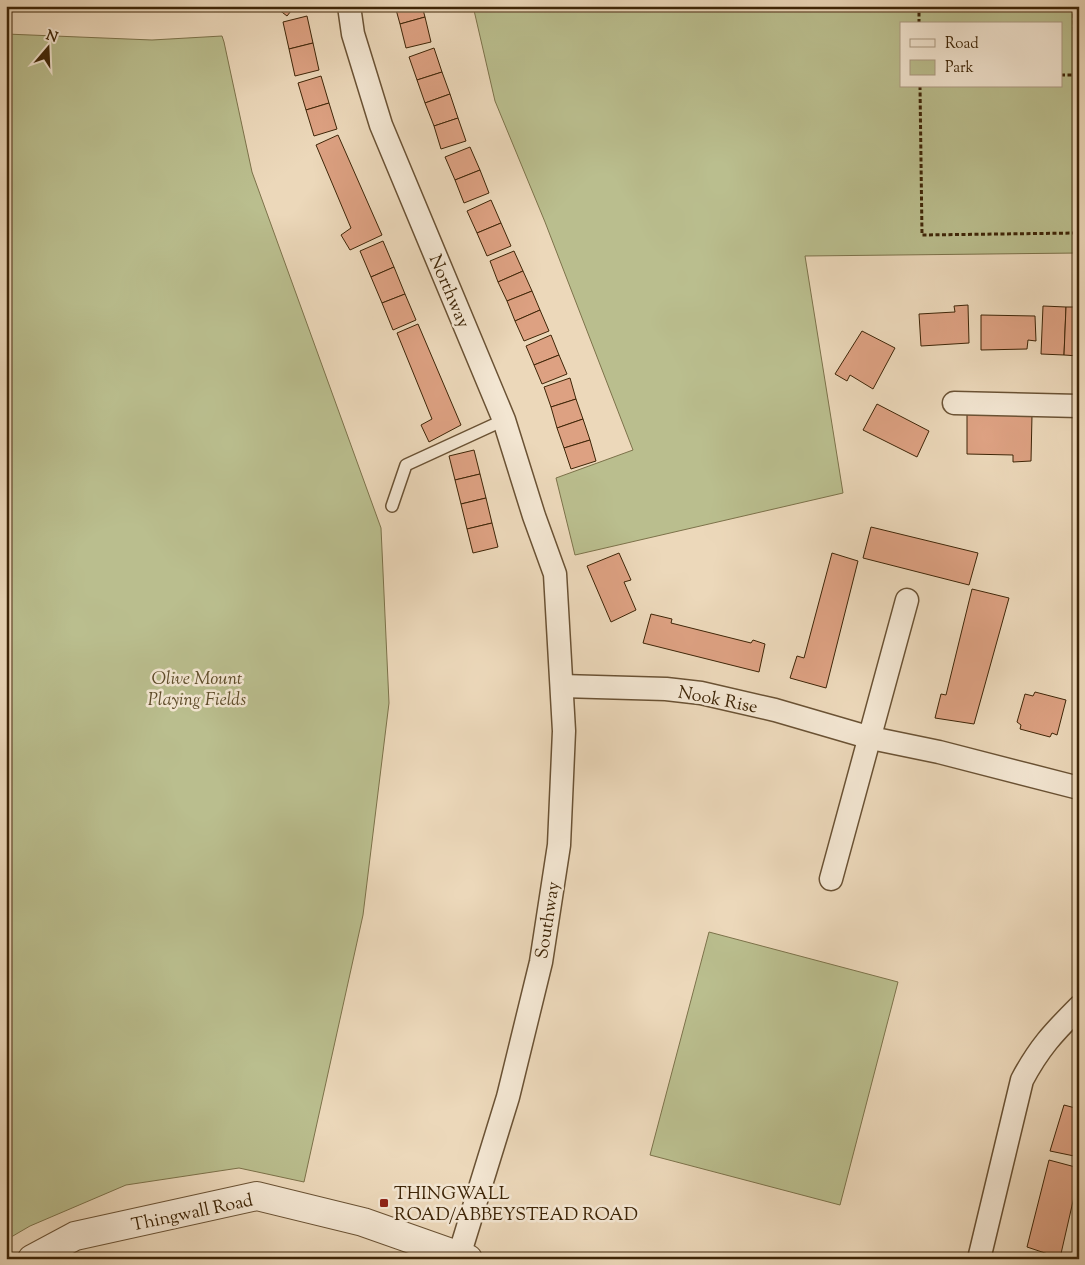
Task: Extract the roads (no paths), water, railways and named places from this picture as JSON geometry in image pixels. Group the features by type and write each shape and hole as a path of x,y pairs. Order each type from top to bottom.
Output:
{"street":[{"name":"Northway","path":"349,6 353,34 381,125 504,420 534,516 555,574"},
{"path":"954,403 1079,406"},
{"name":"Southway","path":"462,1258 508,1097 541,962 559,845 564,732 555,574"},
{"path":"831,879 871,738 907,600"},
{"name":"Nook Rise","path":"562,686 666,689 701,693 775,710 871,738 939,752 1079,788"},
{"path":"979,1259 1022,1080 1034,1057 1048,1038 1079,1007"},
{"name":"Thingwall Road","path":"32,1259 75,1236 257,1196 363,1222 462,1258"}],"lane":[{"path":"392,506 406,465 504,420"}],"place":[{"name":"THINGWALL ROAD/ABBEYSTEAD ROAD","path":"384,1203"}],"park label":[{"name":"Olive Mount Playing Fields","path":"197,688"}]}
